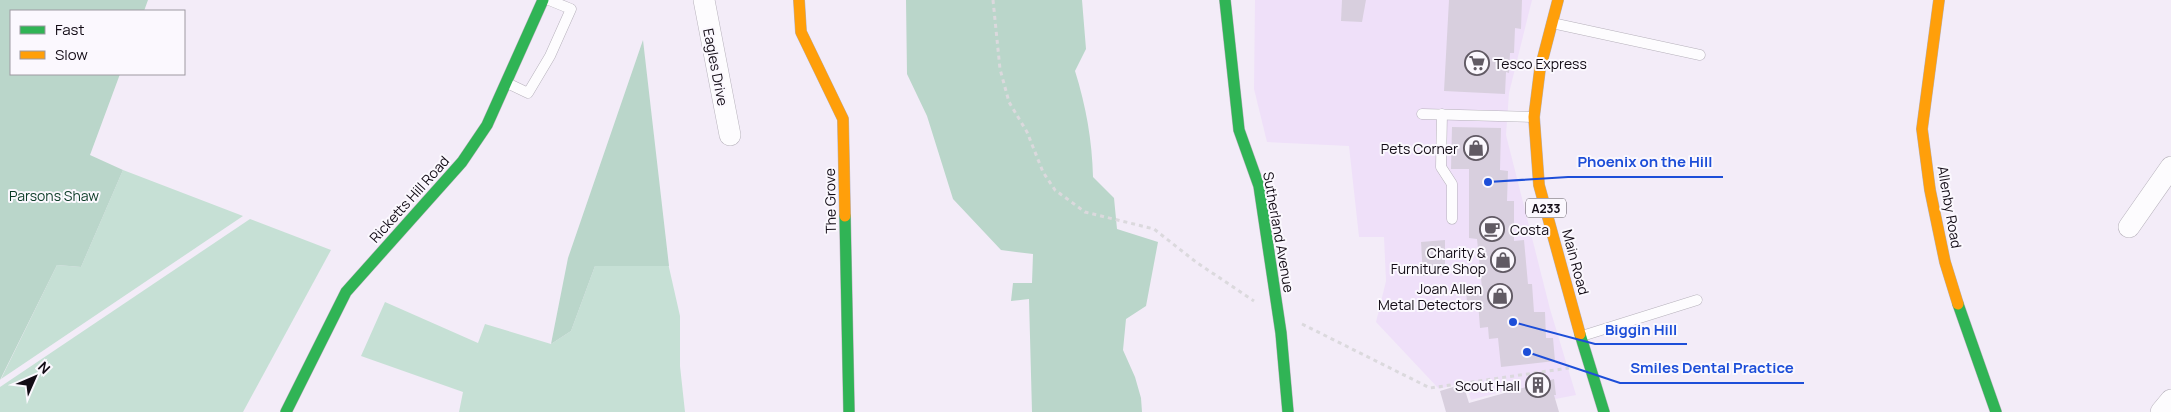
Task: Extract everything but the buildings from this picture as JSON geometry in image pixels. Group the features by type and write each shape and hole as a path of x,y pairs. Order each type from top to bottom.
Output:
{"street":[{"name":"Ricketts Hill Road","path":"286,412 346,292 462,162 487,124 543,0"},
{"name":"Eagles Drive","path":"704,0 708,30 730,134"},
{"name":"The Grove","path":"799,0 801,32 843,119 849,412"},
{"name":"Sutherland Avenue","path":"1225,0 1239,130 1258,186 1278,315 1288,412"},
{"name":"Main Road","path":"1558,0 1540,69 1534,117 1540,185 1581,336 1604,412"},
{"name":"Allenby Road","path":"1940,0 1922,130 1930,190 1945,262 1966,332 1996,412"},
{"path":"2129,227 2171,167"},
{"path":"2161,412 2171,400"}],"lane":[{"path":"506,82 528,93 550,56 571,9 549,0"},
{"path":"1552,24 1700,55"},
{"path":"1422,114 1534,117"},
{"path":"1442,114 1441,167 1452,184 1452,219"},
{"path":"1581,336 1697,300"}],"path":[{"path":"993,0 1000,70 1009,102 1027,132 1043,172 1056,190 1085,212 1154,229 1240,293 1278,315 1299,322 1354,348 1430,388 1590,365"}],"shaded area":[{"path":"1255,0 1532,0 1509,93 1506,135 1550,309 1576,395 1545,401 1518,401 1515,388 1471,400 1465,382 1439,389 1376,322 1386,281 1384,237 1359,237 1349,146 1267,142 1254,89"}],"green space":[{"name":"Parsons Shaw","path":"0,0 148,0 144,10 10,10 10,75 120,75 90,155 123,170 81,267 57,265 0,380"},
{"path":"906,0 1082,0 1086,49 1075,71 1088,123 1093,177 1114,198 1117,229 1158,242 1146,306 1126,319 1123,350 1135,377 1141,398 1142,412 1032,412 1029,299 1011,301 1013,283 1032,283 1033,254 1001,250 953,199 927,116 907,74"},
{"path":"643,40 669,266 595,266 571,331 551,344 568,258"},
{"path":"123,170 243,216 1,379 57,265 81,267"},
{"path":"250,219 331,250 243,412 0,412 0,387"},
{"path":"668,263 680,316 680,366 685,412 459,412 463,392 361,356 385,302 478,343 485,324 551,344 571,331 595,266"}],"traffic: fast":[{"path":"286,412 346,292 462,162 487,125 543,0"},
{"path":"1225,0 1239,130 1259,186 1281,333 1288,412"},
{"path":"845,216 849,412"},
{"path":"1958,304 1996,412"},
{"path":"1580,334 1604,412"}],"traffic: slow":[{"path":"799,0 801,32 843,119 845,216"},
{"path":"1558,0 1540,69 1534,117 1539,185 1580,334"},
{"path":"1939,0 1922,129 1930,190 1945,262 1958,304"}],"place":[{"name":"Tesco Express","path":"1477,63"},
{"name":"Pets Corner","path":"1476,148"},
{"name":"Phoenix on the Hill","path":"1488,182"},
{"name":"Costa","path":"1492,229"},
{"name":"Charity & Furniture Shop","path":"1503,260"},
{"name":"Joan Allen Metal Detectors","path":"1500,296"},
{"name":"Biggin Hill","path":"1513,322"},
{"name":"Smiles Dental Practice","path":"1527,352"},
{"name":"Scout Hall","path":"1538,385"}]}
